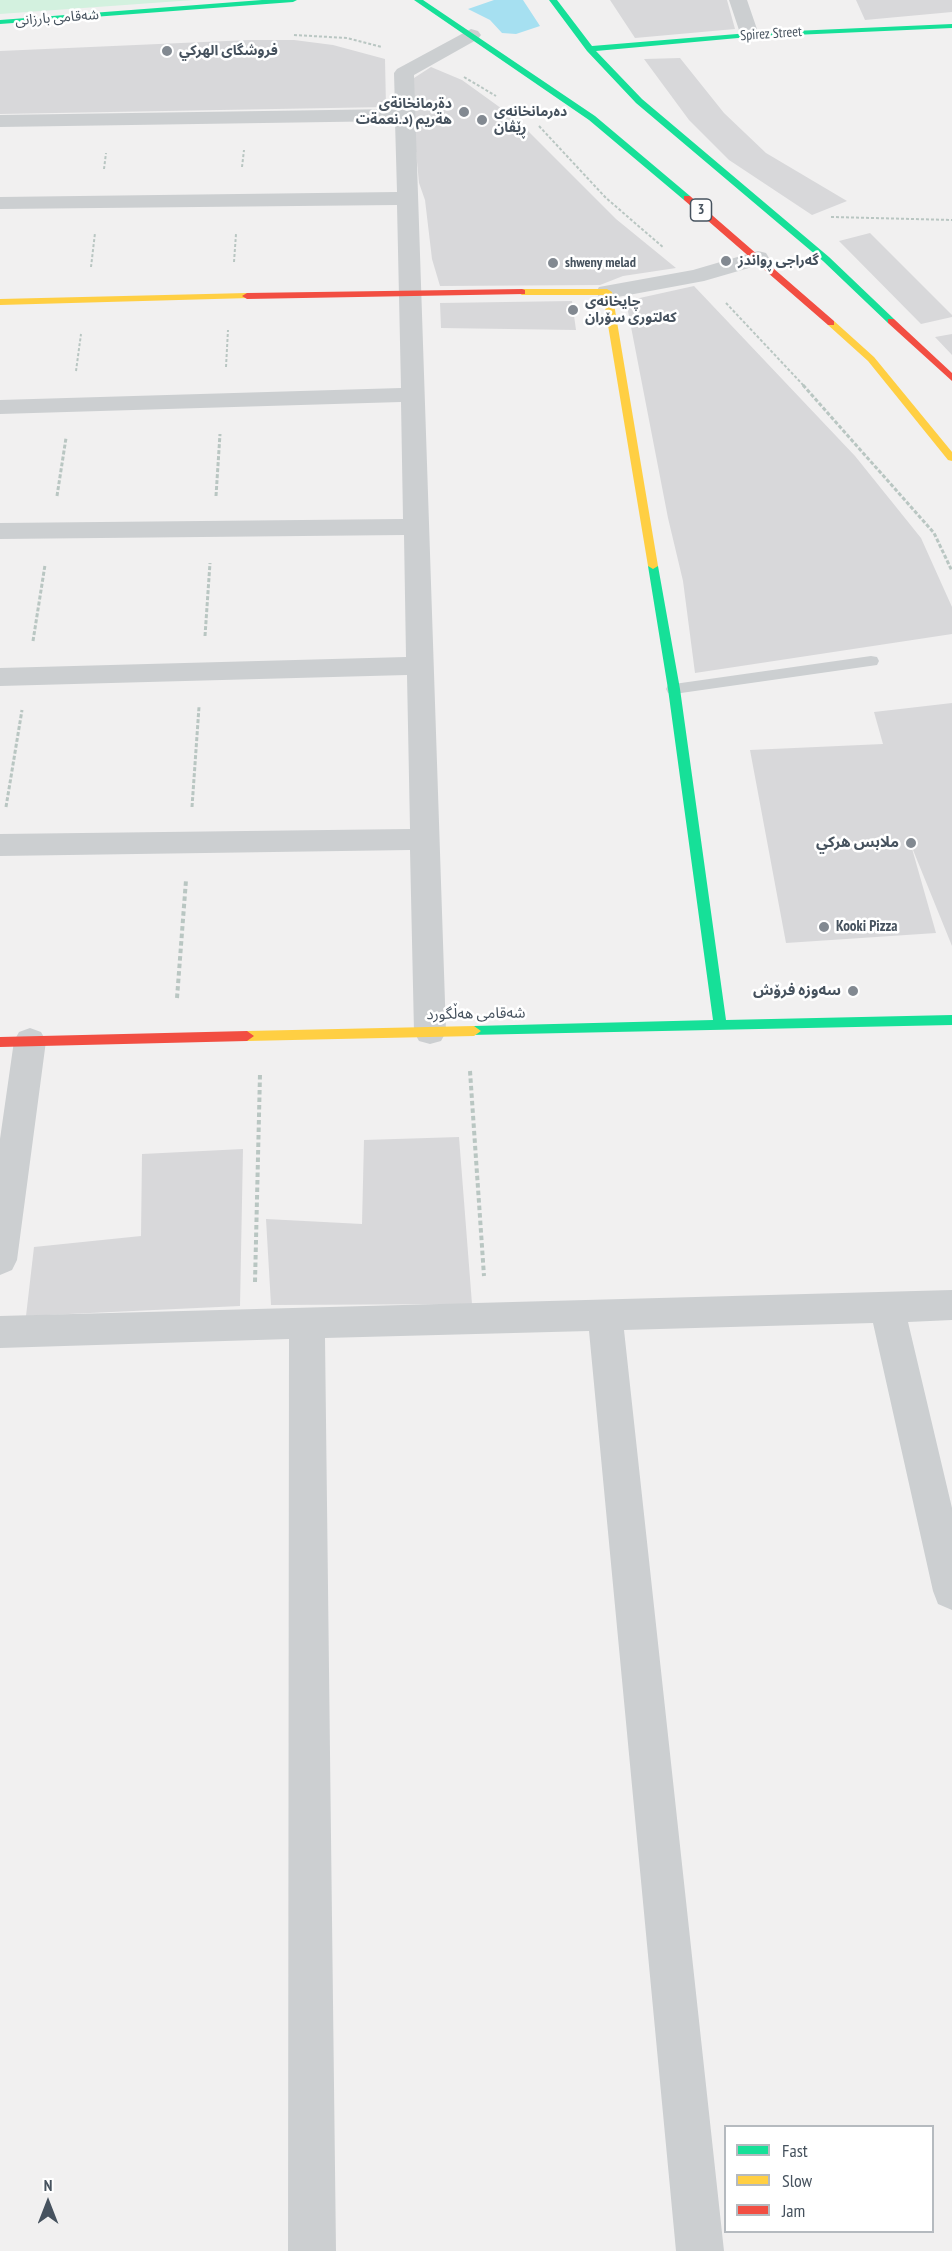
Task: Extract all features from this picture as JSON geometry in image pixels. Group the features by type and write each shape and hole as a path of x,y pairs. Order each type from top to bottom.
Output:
{"main road":[{"name":"شەقامی بارزانی","path":"0,22 293,0"},
{"name":"3","path":"418,0 592,118 758,258 871,359 952,458"},
{"path":"553,0 590,50 639,101 826,259 952,378"},
{"name":"Spirez Street","path":"590,50 749,35 952,26"},
{"path":"0,302 410,292 607,292 674,689 720,1025"},
{"name":"شەقامی ھەڵگورد","path":"15,1041 952,1020"}],"street":[{"path":"738,0 749,35"},
{"path":"430,1032 404,74 471,35"},
{"path":"0,122 405,115"},
{"path":"0,203 408,198"},
{"path":"607,292 696,276 758,258"},
{"path":"0,407 413,395"},
{"path":"0,531 416,527"},
{"path":"0,677 420,666"},
{"path":"0,845 424,839"},
{"path":"0,1260 15,1041"},
{"path":"0,1332 952,1305"},
{"path":"887,1307 952,1591"},
{"path":"605,1316 700,2251"},
{"path":"307,1323 312,2251"}],"lane":[{"path":"674,689 871,661"}],"path":[{"path":"292,35 347,38 444,64 503,101"},
{"path":"174,1038 238,201 248,118"},
{"path":"533,119 606,198 721,297 846,432 934,533 952,571"},
{"path":"100,202 111,120"},
{"path":"826,259 810,220 833,217 952,220"},
{"path":"468,1031 487,1319"},
{"path":"254,1325 261,1036"}],"green space":[{"path":"0,0 194,0 0,14"}],"water":[{"path":"494,0 523,0 540,26 516,34 502,33 490,20 468,9"}],"building":[{"path":"610,0 727,0 735,29 635,38"},
{"path":"856,0 952,0 952,12 865,20"},
{"path":"294,40 333,45 385,59 386,107 0,114 0,51"},
{"path":"680,58 724,113 766,153 847,201 812,215 729,160 689,120 644,59"},
{"path":"431,67 462,80 516,119 616,219 676,268 623,276 600,285 440,286 432,259 425,200 419,183 414,130 414,78"},
{"path":"870,233 952,317 921,324 839,241"},
{"path":"694,286 855,456 921,538 952,607 952,634 695,673 683,581 668,518 626,301"},
{"path":"572,301 576,330 441,328 440,303"},
{"path":"952,334 952,355 935,337"},
{"path":"952,703 952,946 911,845 936,933 786,943 750,750 883,744 874,712"},
{"path":"459,1137 472,1304 271,1305 266,1219 362,1224 364,1140"},
{"path":"243,1149 240,1306 26,1316 34,1247 141,1236 142,1154"}],"traffic: fast":[{"path":"0,22 293,0"},
{"path":"418,0 592,118 687,198"},
{"path":"553,0 590,49 639,101 826,259 891,321"},
{"path":"590,49 749,35 952,26"},
{"path":"653,566 674,689 720,1025"},
{"path":"474,1031 952,1020"}],"traffic: slow":[{"path":"522,292 607,292 653,566"},
{"path":"0,302 247,296"},
{"path":"831,323 871,359 952,458"},
{"path":"247,1036 474,1031"}],"traffic: jam":[{"path":"687,198 831,323"},
{"path":"247,296 522,292"},
{"path":"891,321 952,378"},
{"path":"0,1042 247,1036"}],"place":[{"name":"فروشگای الهركي","path":"167,51"},
{"name":"دةرمانخانةى هةريم (د.نعمةت","path":"464,112"},
{"name":"دەرمانخانەی ڕێڤان","path":"482,120"},
{"name":"گەراجی ڕواندز","path":"726,261"},
{"name":"shweny melad","path":"553,263"},
{"name":"چایخانەی کەلتوری سۆران","path":"573,310"},
{"name":"ملابس هركي","path":"911,843"},
{"name":"Kooki Pizza","path":"824,927"},
{"name":"سەوزە فرۆش","path":"853,991"}]}
